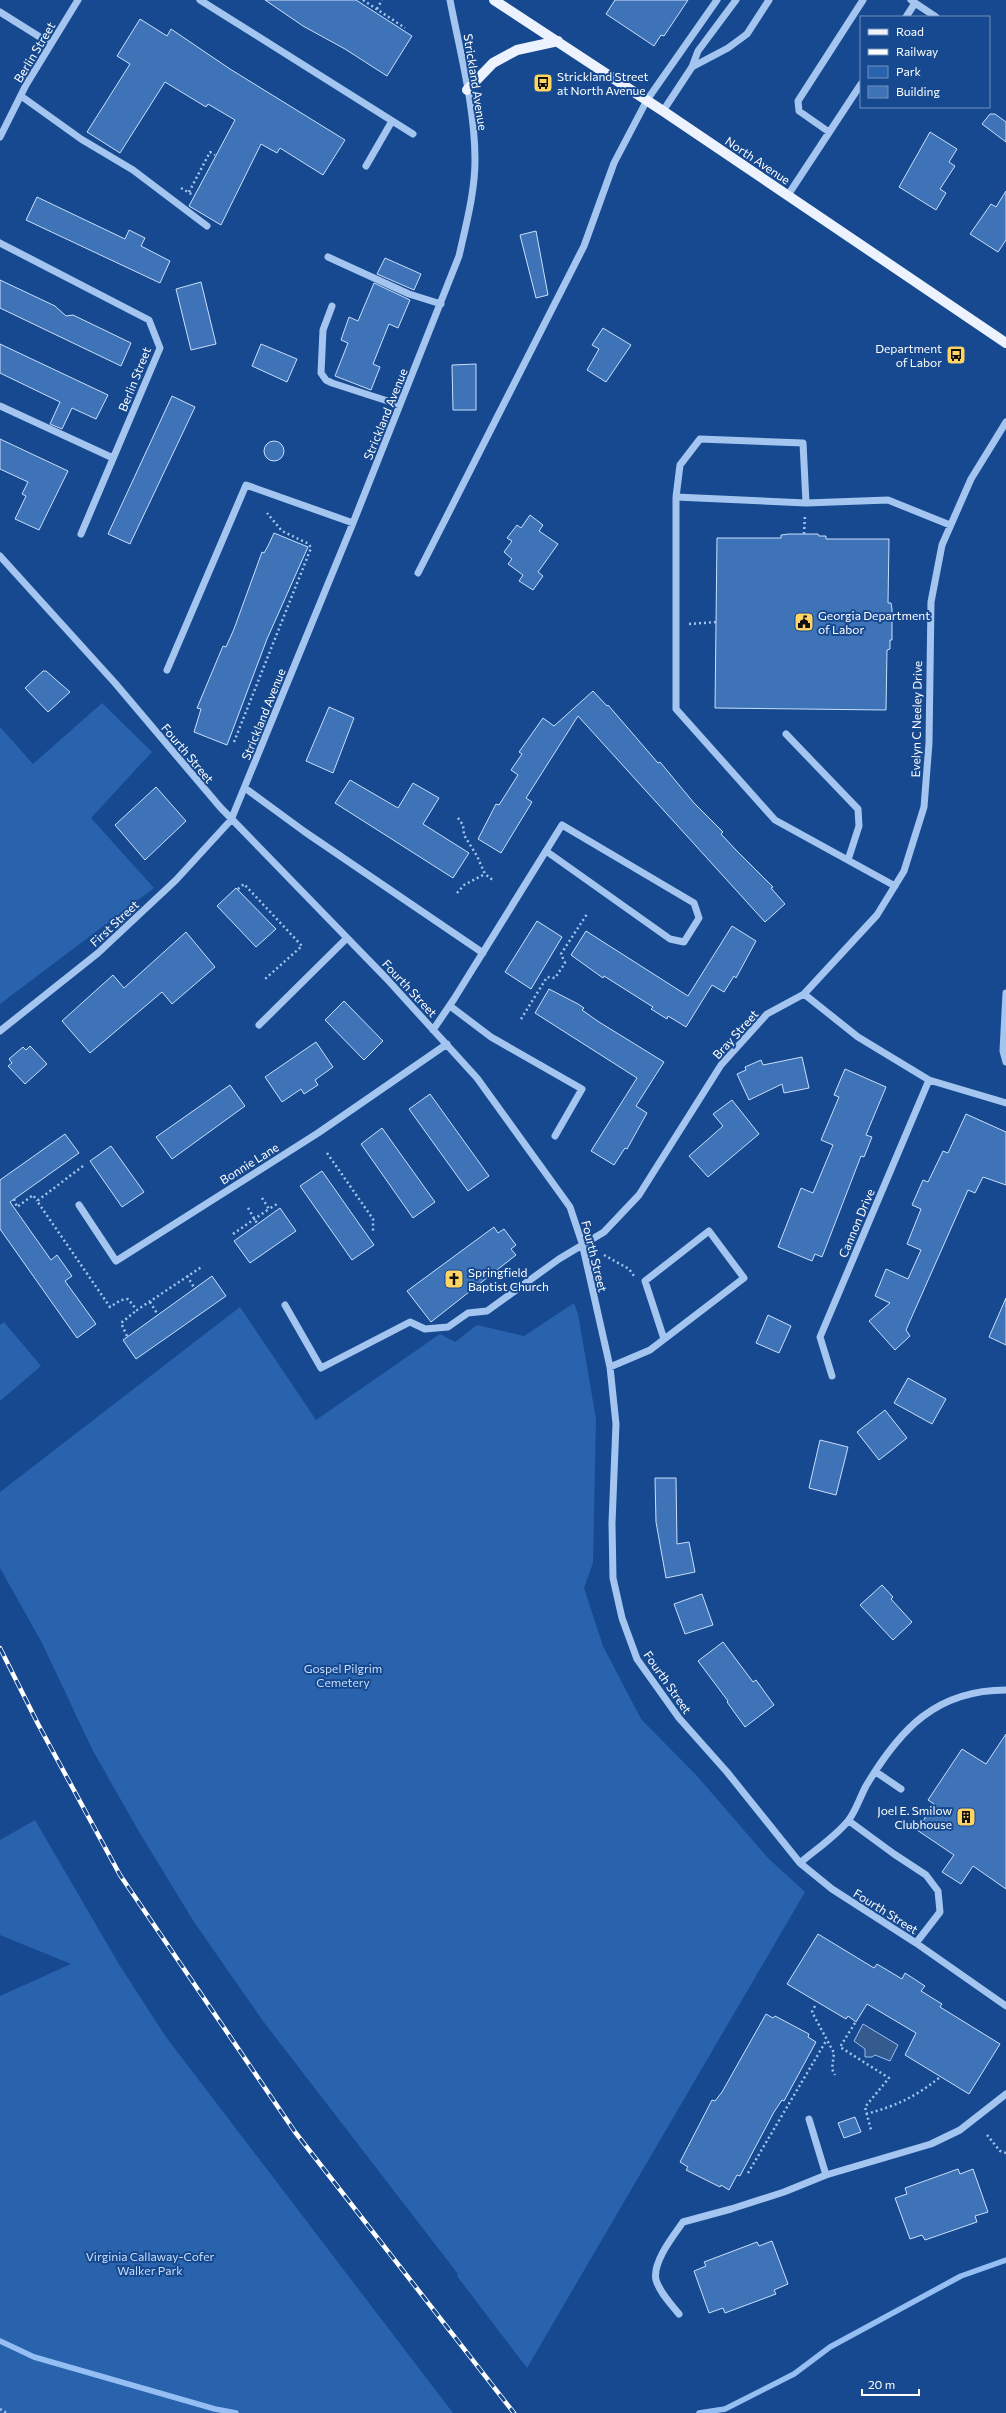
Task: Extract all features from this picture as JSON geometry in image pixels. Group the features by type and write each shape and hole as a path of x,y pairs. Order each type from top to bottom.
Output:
{"main road":[{"name":"North Avenue","path":"494,0 647,100 1006,343"},
{"path":"467,90 493,63 517,50 558,41"}],"street":[{"name":"Berlin Street","path":"0,137 21,96 78,0"},
{"path":"200,0 413,134"},
{"name":"Strickland Avenue","path":"231,820 353,523 459,256 472,191 475,160 473,124 450,0"},
{"path":"418,573 584,246 614,163 647,100 717,0"},
{"path":"663,111 692,67 698,51 736,0"},
{"path":"829,132 799,111 798,101 863,0"},
{"path":"692,67 728,48 747,34 766,1"},
{"path":"906,16 913,2 934,16"},
{"path":"0,12 51,44"},
{"path":"788,195 860,86"},
{"path":"21,96 81,139 133,170 207,226"},
{"path":"366,166 392,121"},
{"name":"Berlin Street","path":"0,243 149,320 160,348 81,534"},
{"path":"328,257 409,294 441,304"},
{"path":"332,306 323,330 321,373 332,383 400,405"},
{"path":"0,406 113,458"},
{"name":"Evelyn C Neeley Drive","path":"804,994 877,916 904,871 924,807 929,743 931,602 942,545 971,479 1006,422"},
{"path":"806,503 803,443 700,439 680,465 676,497 676,709 775,820 895,886"},
{"path":"167,670 246,485 353,523"},
{"path":"676,497 806,503 888,500 950,525"},
{"name":"Fourth Street","path":"0,556 115,683 231,820 347,938 477,1078 548,1174 570,1207 582,1243 610,1367 616,1437 612,1523 613,1578 622,1618 637,1659 679,1718 726,1772 800,1863 832,1889 916,1943 1006,2006"},
{"path":"786,734 858,808 859,826 848,860"},
{"path":"245,788 305,832 483,953"},
{"name":"First Street","path":"0,1031 98,953 176,880 231,820"},
{"path":"433,1030 450,1006 562,825 694,903 699,918 684,942 670,938 546,851"},
{"path":"259,1025 347,938"},
{"path":"1006,993 1003,1051 1006,1062"},
{"path":"804,994 858,1037 929,1080 1006,1103"},
{"name":"Bray Street","path":"285,1305 321,1368 410,1322 425,1329 448,1327 468,1313 487,1311 582,1243 604,1232 639,1195 721,1065 768,1014 804,994"},
{"path":"450,1006 491,1037 582,1089 555,1136"},
{"name":"Bonnie Lane","path":"79,1205 116,1261 318,1133 447,1044"},
{"name":"Cannon Drive","path":"832,1376 820,1337 929,1080"},
{"path":"610,1367 650,1350 744,1278 709,1232 645,1281 664,1339"},
{"path":"800,1863 848,1820 876,1772 907,1730 923,1715 941,1703 991,1690 1006,1690"},
{"path":"876,1772 901,1789"},
{"path":"848,1820 894,1854 926,1874 938,1891 940,1912 916,1943"},
{"path":"679,2314 664,2295 656,2279 661,2253 683,2222 776,2194 826,2175 931,2144 960,2130 1006,2094"},
{"path":"809,2119 826,2175"}],"path":[{"path":"363,0 405,28"},
{"path":"377,9 382,0"},
{"path":"189,192 210,152 215,155"},
{"path":"234,742 311,548 310,544 282,531 267,513"},
{"path":"804,534 805,513"},
{"path":"703,624 716,622"},
{"path":"458,818 463,825 464,835 485,874 494,881"},
{"path":"457,893 464,885 485,874"},
{"path":"238,889 244,884 302,946 264,978"},
{"path":"521,1019 546,977 555,978 565,963 561,954 587,914"},
{"path":"327,1153 373,1219 373,1233"},
{"path":"14,1199 17,1207 33,1195 37,1201"},
{"path":"262,1198 269,1209"},
{"path":"233,1234 254,1218 277,1204"},
{"path":"248,1208 258,1225"},
{"path":"604,1255 630,1268 637,1282"},
{"path":"187,1276 195,1289"},
{"path":"150,1302 158,1315"},
{"path":"127,1336 120,1324 137,1310"},
{"path":"815,2006 812,2012 826,2041 834,2053 832,2069 835,2075"},
{"path":"855,2023 840,2047 890,2078 864,2107 871,2130"},
{"path":"748,2173 826,2041"},
{"path":"866,2114 894,2107 921,2093 939,2078"},
{"path":"987,2135 1000,2151 1006,2153"},
{"path":"0,2409 7,2413"}],"green space":[{"path":"102,703 152,752 91,818 154,888 0,1004 0,727 33,764"},
{"name":"Gospel Pilgrim Cemetery","path":"574,1303 578,1314 596,1419 593,1563 584,1588 603,1646 641,1719 698,1777 767,1857 805,1892 527,2368 457,2276 458,2274 263,2021 194,1922 138,1830 92,1749 42,1643 0,1568 0,1492 240,1307 316,1420 440,1334 455,1342 477,1325 524,1336"},
{"path":"4,1322 41,1366 0,1401 0,1325"},
{"name":"Virginia Callaway-Cofer Walker Park","path":"35,1820 120,1966 166,2037 453,2413 0,2413 0,1996 71,1964 0,1935 0,1840"}],"shaded area":[{"path":"863,2024 898,2045 890,2061 875,2055 872,2057 865,2057 865,2049 854,2041"}],"building":[{"path":"265,0 356,0 412,36 387,76 345,49 303,26"},
{"path":"615,0 688,0 664,36 661,35 654,46 606,14"},
{"path":"140,19 167,36 171,29 230,69 345,140 323,175 280,148 277,153 261,144 221,225 189,206 235,120 208,104 206,107 165,82 120,153 87,132 130,64 117,56"},
{"path":"990,114 995,114 1006,122 1006,142 982,124"},
{"path":"930,132 957,149 949,162 955,166 940,189 946,193 936,210 899,187"},
{"path":"1006,191 1006,240 998,252 970,234 991,204 996,207"},
{"path":"37,197 125,239 129,230 145,238 141,246 170,261 160,283 26,220"},
{"path":"536,231 548,295 536,298 520,235"},
{"path":"385,258 421,274 414,290 377,274"},
{"path":"0,280 55,306 66,316 73,315 131,343 121,366 0,308"},
{"path":"201,282 216,344 191,350 176,289"},
{"path":"374,283 410,300 398,328 389,324 373,364 380,367 371,390 335,376 348,343 341,340 349,317 358,321"},
{"path":"603,328 631,345 606,382 587,370 599,349 592,345"},
{"path":"0,344 108,395 96,419 72,408 62,429 50,424 60,402 0,373"},
{"path":"261,344 297,359 287,382 252,366"},
{"path":"476,364 476,410 453,410 452,365"},
{"path":"172,396 195,407 130,544 108,534"},
{"path":"0,439 68,471 39,530 15,519 26,496 22,494 28,482 0,469"},
{"path":"274,441 281,444 284,451 281,458 274,461 267,458 264,451 267,444"},
{"path":"530,515 543,525 539,531 558,544 538,572 543,576 533,590 519,581 523,575 508,564 512,559 504,552 512,541 507,538 517,525 521,528"},
{"path":"274,533 308,547 267,639 227,745 194,732 201,709 197,708 223,646 226,647 234,629 262,552 264,553"},
{"name":"Georgia Department of Labor","path":"818,534 819,536 826,536 826,539 889,539 888,603 891,603 892,609 892,640 890,640 890,649 887,650 886,710 715,708 717,538 781,538 781,535"},
{"path":"43,671 46,671 70,692 48,712 25,688"},
{"path":"593,691 607,706 608,705 658,763 660,762 694,803 723,832 721,834 773,887 771,888 785,904 765,922 578,716 526,798 532,802 501,853 478,839 496,804 499,805 518,775 511,770 522,754 519,752 543,718 554,726"},
{"path":"329,707 354,718 333,773 306,761"},
{"path":"350,780 398,808 413,783 439,798 423,824 469,853 453,878 335,803"},
{"path":"156,787 186,821 145,860 115,825"},
{"path":"236,888 276,929 256,947 217,906"},
{"path":"537,921 562,937 531,989 505,972"},
{"path":"732,926 756,941 736,978 734,976 724,992 712,985 686,1027 668,1016 667,1019 651,1009 653,1007 604,976 603,978 571,955 586,931 688,996"},
{"path":"186,932 215,967 172,1004 162,992 90,1053 62,1021 113,975 124,988"},
{"path":"549,989 578,1004 584,1008 582,1010 599,1022 664,1062 636,1106 647,1113 627,1149 625,1148 614,1165 591,1151 637,1078 535,1013"},
{"path":"344,1001 383,1041 364,1060 325,1020"},
{"path":"316,1042 333,1067 315,1080 318,1085 304,1094 301,1089 282,1102 265,1077"},
{"path":"30,1046 47,1064 25,1084 8,1066 12,1063 9,1059 23,1047 26,1050"},
{"path":"802,1057 809,1088 784,1093 782,1084 749,1100 737,1074 746,1070 745,1067 761,1060 763,1065"},
{"path":"845,1069 886,1087 866,1135 872,1137 864,1157 861,1156 822,1257 815,1254 812,1261 778,1247 801,1188 813,1193 833,1145 821,1140 839,1097 834,1095"},
{"path":"230,1085 245,1106 172,1159 156,1137"},
{"path":"430,1094 489,1176 468,1191 409,1109"},
{"path":"732,1100 759,1134 708,1177 689,1156 723,1126 713,1114"},
{"path":"966,1114 1006,1132 1006,1185 983,1177 975,1193 968,1190 906,1330 910,1336 895,1350 869,1321 890,1303 875,1296 886,1269 908,1279 921,1250 907,1244 921,1209 912,1205 923,1180 928,1182 943,1151 948,1153"},
{"path":"382,1128 435,1202 413,1218 361,1144"},
{"path":"65,1134 79,1153 10,1202 51,1260 57,1255 72,1276 65,1281 96,1324 77,1338 0,1229 0,1180"},
{"path":"111,1146 144,1192 122,1207 90,1161"},
{"path":"322,1171 374,1245 352,1260 300,1186"},
{"path":"280,1208 296,1231 250,1263 234,1241"},
{"name":"Springfield Baptist Church","path":"494,1227 498,1233 504,1229 516,1245 511,1249 516,1255 431,1322 407,1291"},
{"path":"212,1276 226,1296 136,1359 123,1340"},
{"path":"1006,1298 1006,1345 989,1337"},
{"path":"768,1315 791,1326 779,1353 756,1343"},
{"path":"908,1378 946,1399 932,1424 894,1403"},
{"path":"885,1410 907,1438 879,1460 857,1432"},
{"path":"820,1440 848,1447 836,1495 809,1488"},
{"path":"655,1478 676,1478 677,1544 689,1542 695,1572 666,1578 656,1522"},
{"path":"882,1585 893,1597 891,1599 912,1622 893,1640 860,1605"},
{"path":"702,1594 713,1625 685,1634 674,1604"},
{"path":"723,1642 753,1682 756,1680 774,1705 745,1727 727,1702 728,1701 698,1661"},
{"name":"Joel E. Smilow Clubhouse","path":"1006,1734 1006,1889 973,1866 961,1884 942,1872 954,1855 917,1830 934,1804 928,1800 962,1749 986,1764"},
{"path":"818,1934 874,1968 877,1964 902,1979 905,1973 925,1986 921,1991 942,2004 940,2007 1000,2044 969,2094 905,2055 916,2033 867,2004 856,2022 848,2016 846,2019 787,1984"},
{"path":"766,2014 773,2018 775,2016 809,2034 808,2037 816,2042 784,2101 782,2100 774,2112 740,2176 737,2175 729,2190 686,2170 688,2167 680,2162 712,2100 715,2101 722,2092"},
{"path":"855,2117 861,2132 844,2138 838,2123"},
{"path":"958,2169 960,2174 973,2169 988,2212 975,2216 977,2222 925,2240 922,2235 910,2239 895,2198 907,2194 905,2188"},
{"path":"772,2241 788,2284 774,2290 776,2294 725,2313 723,2308 709,2313 694,2271 706,2266 704,2262 757,2242 759,2246"}],"waterway":[{"path":"699,2413 725,2409 794,2374 830,2347 961,2276 1006,2260"},
{"path":"0,2341 34,2357 215,2409 236,2413"}],"railway":[{"path":"0,1648 38,1724 120,1875 295,2132 514,2413"}],"place":[{"name":"Strickland Street at North Avenue","path":"543,83"},
{"name":"Department of Labor","path":"956,355"},
{"name":"Georgia Department of Labor","path":"804,622"},
{"name":"Springfield Baptist Church","path":"454,1279"},
{"name":"Joel E. Smilow Clubhouse","path":"966,1817"}]}
